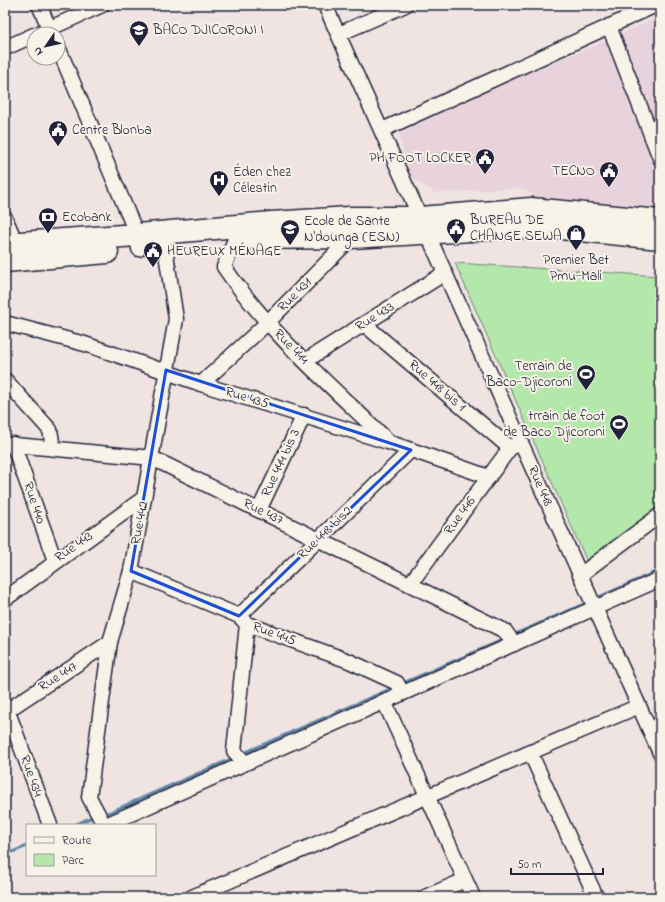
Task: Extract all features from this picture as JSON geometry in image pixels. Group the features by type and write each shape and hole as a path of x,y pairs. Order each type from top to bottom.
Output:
{"main road":[{"path":"11,244 138,242 165,247 235,238 352,237 530,209 660,221"},
{"path":"5,261 138,242 341,218 424,225 541,226 660,238"}],"street":[{"path":"39,5 49,26"},
{"path":"61,26 102,5"},
{"name":"Rue 448","path":"325,5 445,272 515,445 580,575 660,753"},
{"path":"338,34 405,5"},
{"path":"382,130 656,5"},
{"path":"609,26 660,158"},
{"path":"5,48 26,39"},
{"path":"65,66 138,242"},
{"path":"5,218 11,244"},
{"name":"Rue 431","path":"201,384 267,323 352,237"},
{"name":"Rue 444","path":"235,238 224,267 239,288 267,323 388,442"},
{"name":"Rue 442","path":"104,824 89,797 110,642 131,571 176,319 165,247"},
{"name":"Rue 433","path":"305,361 445,272"},
{"name":"Rue 435","path":"5,323 86,344 166,370 201,384 388,442 489,477"},
{"name":"Rue 448 bis 1","path":"364,324 515,445"},
{"path":"5,380 50,430 53,447"},
{"name":"Rue 444 bis 3","path":"259,510 304,415"},
{"name":"Rue 437","path":"9,444 53,447 152,458 410,584 510,638"},
{"name":"Rue 440","path":"9,444 54,561"},
{"name":"Rue 446","path":"410,584 489,477 515,445"},
{"name":"Rue 448 bis2","path":"243,620 319,539 411,450"},
{"name":"Rue 443","path":"5,599 54,561 144,498"},
{"path":"580,575 660,515"},
{"name":"Rue 445","path":"131,571 243,620 349,661 400,688"},
{"path":"107,824 384,701 400,688 510,638 595,608 660,579"},
{"path":"243,620 234,751 245,763"},
{"name":"Rue 447","path":"6,708 110,642"},
{"path":"384,701 472,897"},
{"path":"192,897 639,706"},
{"name":"Rue 434","path":"6,708 50,824"},
{"path":"530,752 596,897"},
{"path":"426,897 465,880"}],"highlighted area":[{"path":"166,370 411,450 239,616 131,571"}],"shaded area":[{"path":"660,16 660,208 640,209 545,200 520,188 435,193 409,175 397,127 615,37"}],"green space":[{"name":"Terrain de Baco-Djicoroni","path":"455,263 660,276 660,507 588,564"}],"waterway":[{"path":"595,599 660,570"},
{"path":"513,635 589,602"},
{"path":"401,684 505,639"},
{"path":"242,754 395,687"},
{"path":"106,814 236,757"},
{"path":"77,824 92,817"},
{"path":"5,855 26,846"}],"place":[{"name":"BACO DJICORONI I","path":"139,47"},
{"name":"Centre Blonba","path":"58,147"},
{"name":"PH FOOT LOCKER","path":"485,175"},
{"name":"TECNO","path":"609,188"},
{"name":"Éden chez Célestin","path":"219,197"},
{"name":"Ecobank","path":"48,234"},
{"name":"BUREAU DE CHANGE SEWA","path":"456,245"},
{"name":"Ecole de Sante N'dounga (ESN)","path":"290,246"},
{"name":"Premier Bet Pmu-Mali","path":"576,251"},
{"name":"HEUREUX MÉNAGE","path":"153,268"},
{"name":"Terrain de Baco-Djicoroni","path":"586,391"},
{"name":"trrain de foot de Baco Djicoroni","path":"619,441"}]}
